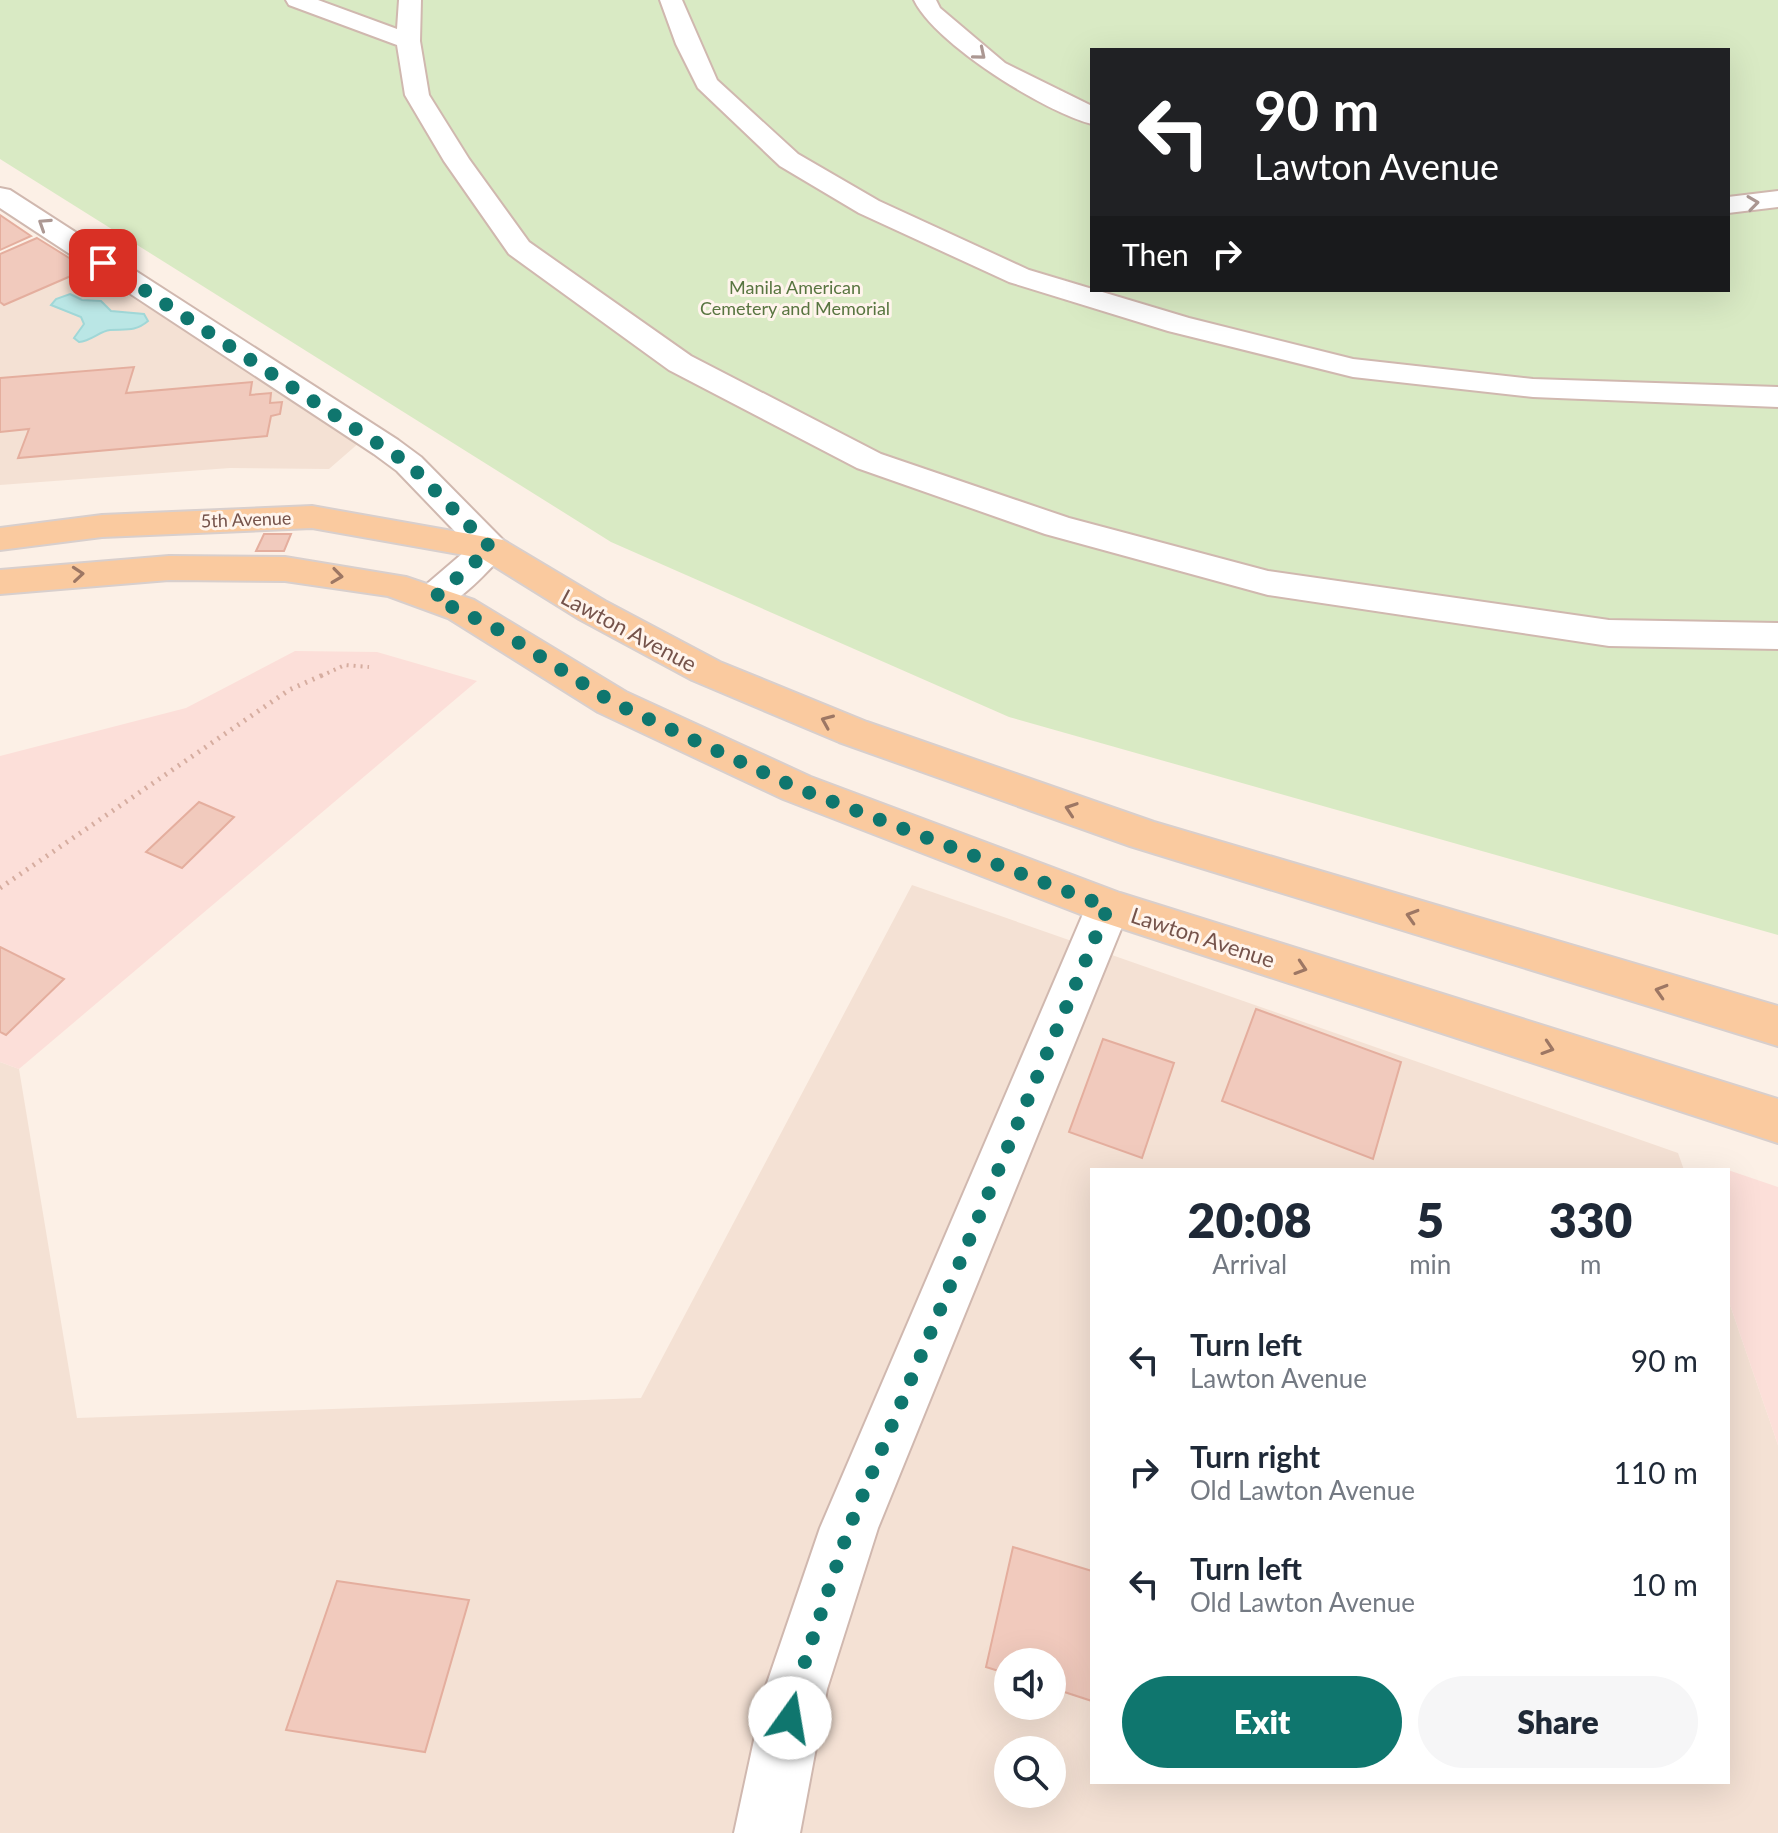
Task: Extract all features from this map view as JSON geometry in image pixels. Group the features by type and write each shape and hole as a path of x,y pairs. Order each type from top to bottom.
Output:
{"main road":[{"name":"5th Avenue","path":"0,539 102,526 312,517 491,548"},
{"name":"Lawton Avenue","path":"491,548 579,603 706,671 853,732 1145,835 1778,1026"},
{"path":"0,582 169,568 285,569 393,585 434,598"},
{"name":"Lawton Avenue","path":"434,598 497,629 612,702 797,788 1108,907 1778,1121"}],"street":[{"path":"297,0 408,41"},
{"path":"410,0 408,41 417,95 457,161 519,248 680,363 869,461 1057,526 1268,583 1609,633 1778,636"},
{"path":"671,0 707,83 789,160 869,207 1019,276 1179,325 1353,368 1533,388 1778,397"},
{"path":"925,0 931,12 997,68 1090,115"},
{"path":"0,196 409,464 491,548 434,598"},
{"path":"1730,205 1778,199"},
{"path":"767,1833 796,1689 849,1528 1108,907"}],"path":[{"path":"0,888 289,690 345,665 369,667"}],"shaded area":[{"path":"37,238 360,442 329,469 230,468 0,485 0,254"},
{"path":"295,651 377,652 477,681 19,1069 0,1062 0,756 186,708"},
{"path":"912,885 1678,1153 1683,1168 1090,1168 1090,1784 1730,1784 1730,1305 1778,1445 1778,1833 0,1833 0,1062 19,1069 77,1418 641,1398"},
{"path":"1730,1171 1778,1187 1778,1445 1730,1305"}],"green space":[{"name":"Manila American Cemetery and Memorial","path":"0,0 1778,0 1778,935 1009,717 611,542 0,159"}],"water":[{"path":"70,294 82,300 101,301 111,311 144,314 148,321 134,328 106,331 79,342 74,338 84,324 81,317 51,305 56,299"}],"building":[{"path":"0,215 31,236 0,250"},
{"path":"37,238 87,269 4,305 0,302 0,254"},
{"path":"134,367 126,393 252,382 250,395 271,393 270,403 282,402 280,414 271,416 267,436 18,458 29,429 0,432 0,378"},
{"path":"264,534 291,534 284,551 256,551"},
{"path":"199,802 234,817 182,868 146,852"},
{"path":"0,947 64,979 6,1035 0,1032"},
{"path":"1256,1009 1401,1062 1373,1159 1222,1101"},
{"path":"1103,1039 1174,1063 1142,1158 1069,1132"},
{"path":"1013,1547 1090,1570 1090,1700 1066,1693 1066,1648 994,1648 994,1670 986,1667"},
{"path":"337,1581 469,1600 425,1752 286,1730"}],"route":[{"path":"103,263 409,464 491,548 434,598 497,629 612,702 797,788 1108,907 849,1528 796,1689 790,1718"}]}
